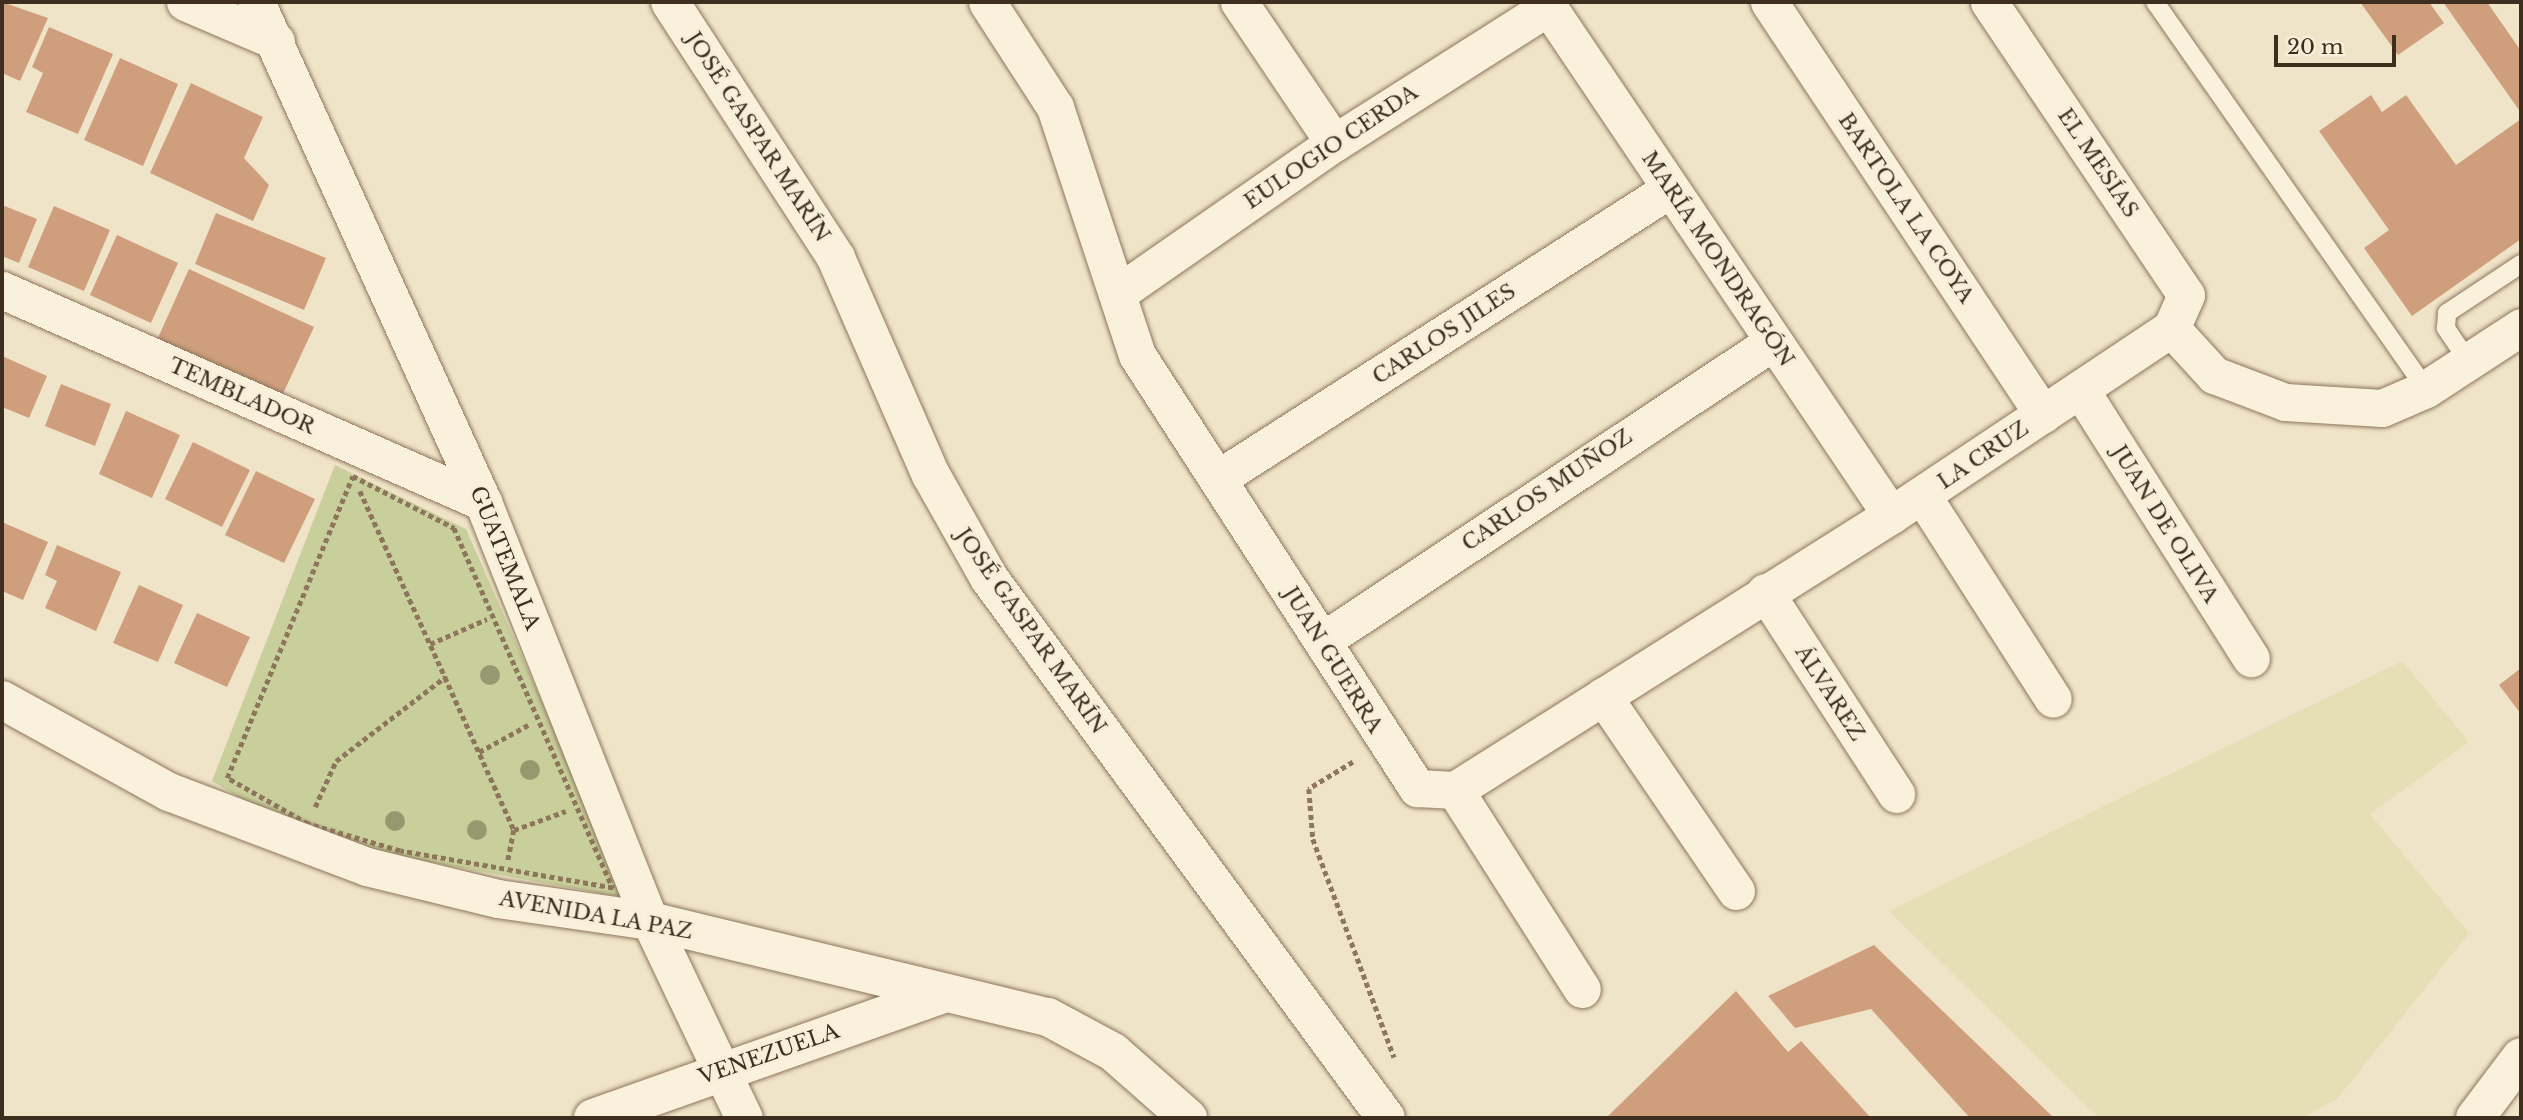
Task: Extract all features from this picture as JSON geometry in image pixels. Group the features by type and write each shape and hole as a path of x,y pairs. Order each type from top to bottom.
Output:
{"street":[{"path":"185,2 276,41"},
{"name":"GUATEMALA","path":"256,2 483,502 650,920 744,1118"},
{"name":"JOSÉ GASPAR MARÍN","path":"670,2 836,258 931,475 989,578 1386,1118"},
{"name":"JUAN GUERRA","path":"987,2 1055,107 1137,355 1417,788 1455,790"},
{"path":"1239,2 1334,143"},
{"name":"BARTOLA LA COYA","path":"1769,2 2043,414"},
{"name":"EL MESÍAS","path":"1989,2 2186,295 2171,328"},
{"name":"EULOGIO CERDA","path":"1118,293 1334,143 1546,4"},
{"name":"MARÍA MONDRAGÓN","path":"1546,4 1891,515"},
{"name":"CARLOS JILES","path":"1217,479 1670,189"},
{"name":"TEMBLADOR","path":"2,290 483,502"},
{"path":"2171,328 2214,375 2285,402 2382,408 2426,389 2521,327"},
{"name":"LA CRUZ","path":"1455,790 1922,495 2171,328"},
{"name":"CARLOS MUÑOZ","path":"1322,641 1774,341"},
{"name":"JUAN DE OLIVA","path":"2080,389 2251,658"},
{"path":"1922,495 2053,699"},
{"name":"ÁLVAREZ","path":"1765,592 1896,794"},
{"path":"1603,696 1736,891"},
{"name":"AVENIDA LA PAZ","path":"2,700 169,792 302,847 432,885 650,920 946,993 1014,1005 1081,1032 1142,1075 1188,1118"},
{"path":"1455,790 1581,989"},
{"name":"VENEZUELA","path":"593,1118 721,1070 946,993"},
{"path":"2475,1118 2521,1057"}],"lane":[{"path":"2155,2 2426,389"},
{"path":"2468,361 2446,328 2447,313 2521,264"}],"path":[{"path":"353,476 454,528 613,888 505,873 308,824 336,761 445,677"},
{"path":"353,476 514,830 505,873"},
{"path":"228,778 353,476"},
{"path":"430,644 493,616"},
{"path":"479,752 539,719"},
{"path":"1391,750 1341,768 1309,789 1313,839 1328,890 1395,1062"},
{"path":"514,830 577,807"}],"shaded area":[{"path":"2402,661 2469,742 2370,814 2469,933 2338,1098 2303,1118 2099,1118 1889,911"}],"green space":[{"path":"335,465 466,529 628,898 356,849 297,832 212,781"}],"building":[{"path":"2,2 48,18 20,81 2,73"},
{"path":"2360,2 2429,2 2444,23 2398,55"},
{"path":"2443,2 2487,2 2521,51 2521,113"},
{"path":"49,27 113,54 78,134 26,112 43,73 32,67"},
{"path":"120,58 178,84 143,166 84,140"},
{"path":"191,83 263,117 244,158 269,185 253,221 150,173"},
{"path":"2371,95 2382,112 2406,95 2456,165 2521,119 2521,239 2412,316 2364,248 2389,230 2319,131"},
{"path":"2,205 37,219 19,263 2,256"},
{"path":"54,206 110,230 84,291 28,267"},
{"path":"216,213 326,258 304,310 195,264"},
{"path":"117,235 178,263 151,323 90,295"},
{"path":"189,269 314,327 281,398 157,340"},
{"path":"2,356 47,376 29,418 2,407"},
{"path":"61,384 111,404 95,446 45,426"},
{"path":"126,411 180,435 152,498 99,474"},
{"path":"193,442 250,470 222,527 165,499"},
{"path":"256,471 315,499 284,563 225,535"},
{"path":"2,522 48,542 23,600 2,591"},
{"path":"57,545 121,572 96,631 45,608 57,581 45,575"},
{"path":"139,585 183,605 158,662 113,643"},
{"path":"197,613 250,637 227,687 174,663"},
{"path":"2521,668 2521,714 2499,685"},
{"path":"1874,945 2054,1118 1970,1118 1871,1009 1795,1028 1768,996"},
{"path":"1736,991 1788,1052 1801,1041 1871,1118 1606,1118"}]}
